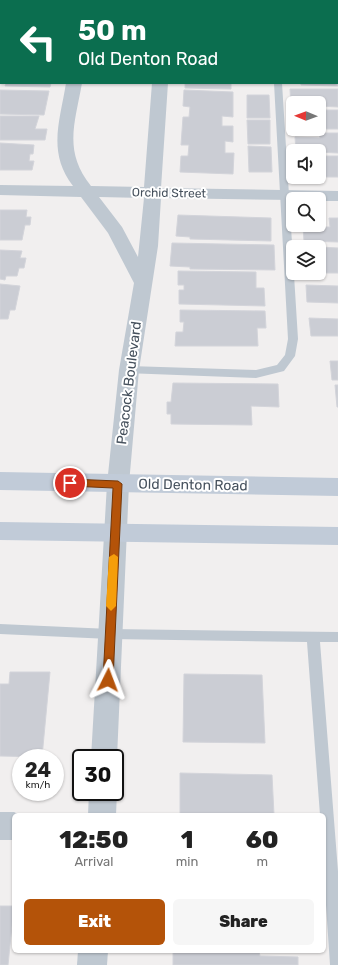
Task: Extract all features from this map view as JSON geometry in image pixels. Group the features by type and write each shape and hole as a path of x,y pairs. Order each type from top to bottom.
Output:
{"main road":[{"name":"Old Denton Road","path":"0,481 338,488"},
{"path":"0,530 338,536"}],"street":[{"path":"74,84 64,144 66,156 72,171 85,191 116,231 142,282"},
{"name":"Peacock Boulevard","path":"104,749 118,484 129,370 149,246 160,84"},
{"name":"Orchid Street","path":"0,190 286,195"},
{"name":"Orchid Street","path":"326,196 338,196"},
{"path":"102,813 103,801"},
{"path":"0,826 12,826"},
{"path":"92,965 93,953"}],"lane":[{"path":"278,84 286,195"},
{"path":"129,370 256,374 280,368 290,356 293,339 288,232"},
{"path":"0,629 110,634 338,637"},
{"path":"313,637 338,965"}],"building":[{"path":"6,84 51,84 50,87 5,86"},
{"path":"185,84 231,84 231,89 185,88"},
{"path":"338,84 338,86 301,85"},
{"path":"290,89 338,89 338,107 326,106 326,96 290,96"},
{"path":"0,90 49,91 44,115 0,114"},
{"path":"184,90 233,92 233,117 222,116 222,126 233,126 233,142 225,141 225,153 234,153 233,174 180,172 181,156 188,156 189,145 181,145 183,117 189,117 190,107 183,106"},
{"path":"247,95 269,95 270,118 247,118"},
{"path":"326,110 338,110 338,129 326,129"},
{"path":"0,116 39,116 35,129 47,129 45,140 0,140"},
{"path":"247,120 270,120 270,144 248,144"},
{"path":"326,133 338,133 338,153 326,152 326,144 296,144 295,137 320,138 320,136 326,136"},
{"path":"0,143 34,145 33,154 30,154 29,161 34,161 32,170 0,170"},
{"path":"248,146 271,147 272,172 249,172"},
{"path":"326,156 338,156 338,177 326,177"},
{"path":"0,210 27,210 26,217 31,217 30,225 25,225 22,240 0,240"},
{"path":"178,215 271,218 271,241 190,239 190,237 176,236"},
{"path":"329,218 338,218 338,242 326,242 326,240 304,240 303,232 326,232 326,227 330,227"},
{"path":"172,243 274,245 275,270 190,269 190,267 170,266"},
{"path":"326,247 338,248 338,273 326,273"},
{"path":"0,250 22,251 20,258 26,258 24,268 19,268 17,276 6,276 5,280 0,279"},
{"path":"178,271 256,272 256,288 264,288 265,306 179,304 179,290 184,290 184,285 178,285"},
{"path":"0,284 20,286 15,310 10,310 8,319 0,319"},
{"path":"306,285 338,286 338,303 307,302"},
{"path":"180,310 265,311 266,328 257,328 258,346 175,346 176,332 183,332 184,322 180,322"},
{"path":"309,318 338,319 338,336 311,336"},
{"path":"330,361 338,361 338,380 332,380"},
{"path":"173,383 278,384 279,407 251,406 252,425 171,424 171,414 167,414 167,402 171,402"},
{"path":"335,385 338,385 338,407 337,407"},
{"path":"10,672 50,672 43,749 12,749 12,756 0,756 0,684 9,684"},
{"path":"184,674 262,675 265,743 183,742"},
{"path":"180,773 272,775 274,813 180,813"},
{"path":"0,906 12,906 12,926 8,965 0,965"},
{"path":"173,953 259,953 260,956 298,957 298,965 173,965"}],"slow traffic":[{"path":"111,606 114,557"}],"route":[{"path":"70,483 118,484 108,680"}]}
